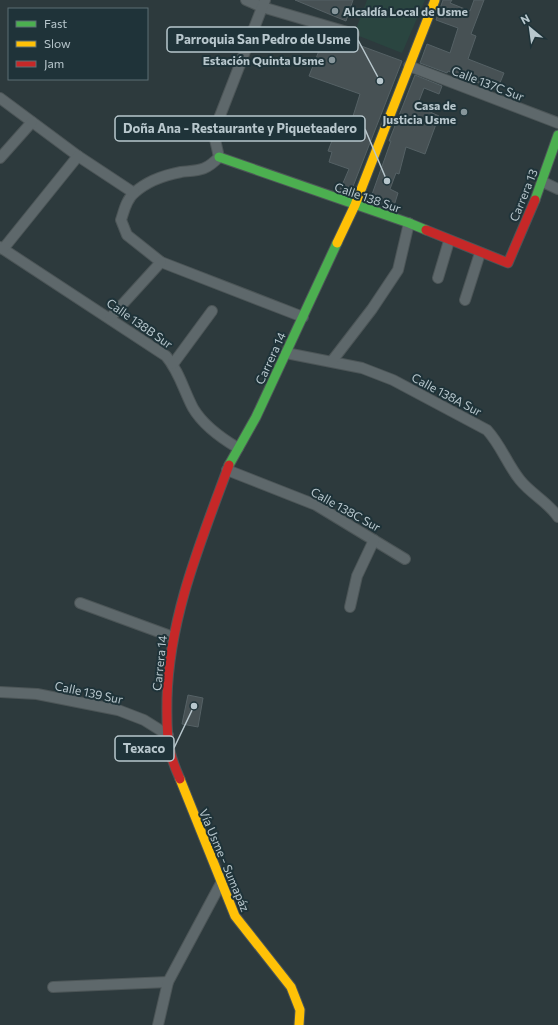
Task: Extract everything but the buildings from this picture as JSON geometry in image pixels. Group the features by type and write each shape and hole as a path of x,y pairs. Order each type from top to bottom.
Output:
{"street":[{"path":"246,0 264,4 354,34"},
{"name":"Carrera 14","path":"168,735 168,674 173,637 186,585 227,470 256,417 355,205 435,0"},
{"path":"264,4 218,121 214,135 219,157 211,166 199,171 157,178 134,193 126,205 121,220 128,236 161,262 303,317"},
{"name":"Calle 137C Sur","path":"409,66 558,123"},
{"path":"0,98 78,156 134,193"},
{"path":"0,158 32,122"},
{"name":"Carrera 13","path":"508,263 543,182 558,135"},
{"path":"2,248 78,156"},
{"name":"Calle 138 Sur","path":"219,157 409,223 449,241 508,263"},
{"path":"543,182 558,189"},
{"path":"332,361 372,309 398,270 409,223"},
{"path":"438,278 449,241"},
{"name":"Calle 138B Sur","path":"2,248 166,356 173,364 194,410 207,426 224,440 238,448"},
{"path":"466,300 480,253"},
{"path":"110,318 161,262"},
{"path":"173,364 212,311"},
{"name":"Calle 138A Sur","path":"286,353 362,368 393,380 487,430 496,440 518,478 527,488 552,508 558,517"},
{"name":"Calle 138C Sur","path":"227,470 316,505 405,559"},
{"path":"350,607 357,576 374,540"},
{"path":"80,603 173,637"},
{"name":"Calle 139 Sur","path":"0,692 37,694 118,710 144,720 168,735"},
{"name":"Vía Usme - Sumapáz","path":"168,735 174,764 184,793 230,905 242,927 284,976 294,992 300,1009 299,1025"},
{"path":"158,1025 168,982 221,883"},
{"path":"53,987 168,982"}],"green space":[{"path":"367,0 425,0 402,53 354,34"}],"traffic: fast":[{"path":"535,200 558,135"},
{"path":"219,157 426,230"},
{"path":"229,465 256,417 337,243"}],"traffic: slow":[{"path":"337,243 355,205 435,0"},
{"path":"180,779 235,916 291,987 300,1010 299,1025"}],"traffic: jam":[{"path":"426,230 508,263 535,200"},
{"path":"180,779 174,765 167,732 169,669 180,609 188,580 229,465"}],"place":[{"name":"Alcaldía Local de Usme","path":"335,11"},
{"name":"Estación Quinta Usme","path":"332,60"},
{"name":"Parroquia San Pedro de Usme","path":"380,81"},
{"name":"Casa de Justicia Usme","path":"464,112"},
{"name":"Doña Ana - Restaurante y Piqueteadero","path":"387,181"},
{"name":"Texaco","path":"194,706"}]}
